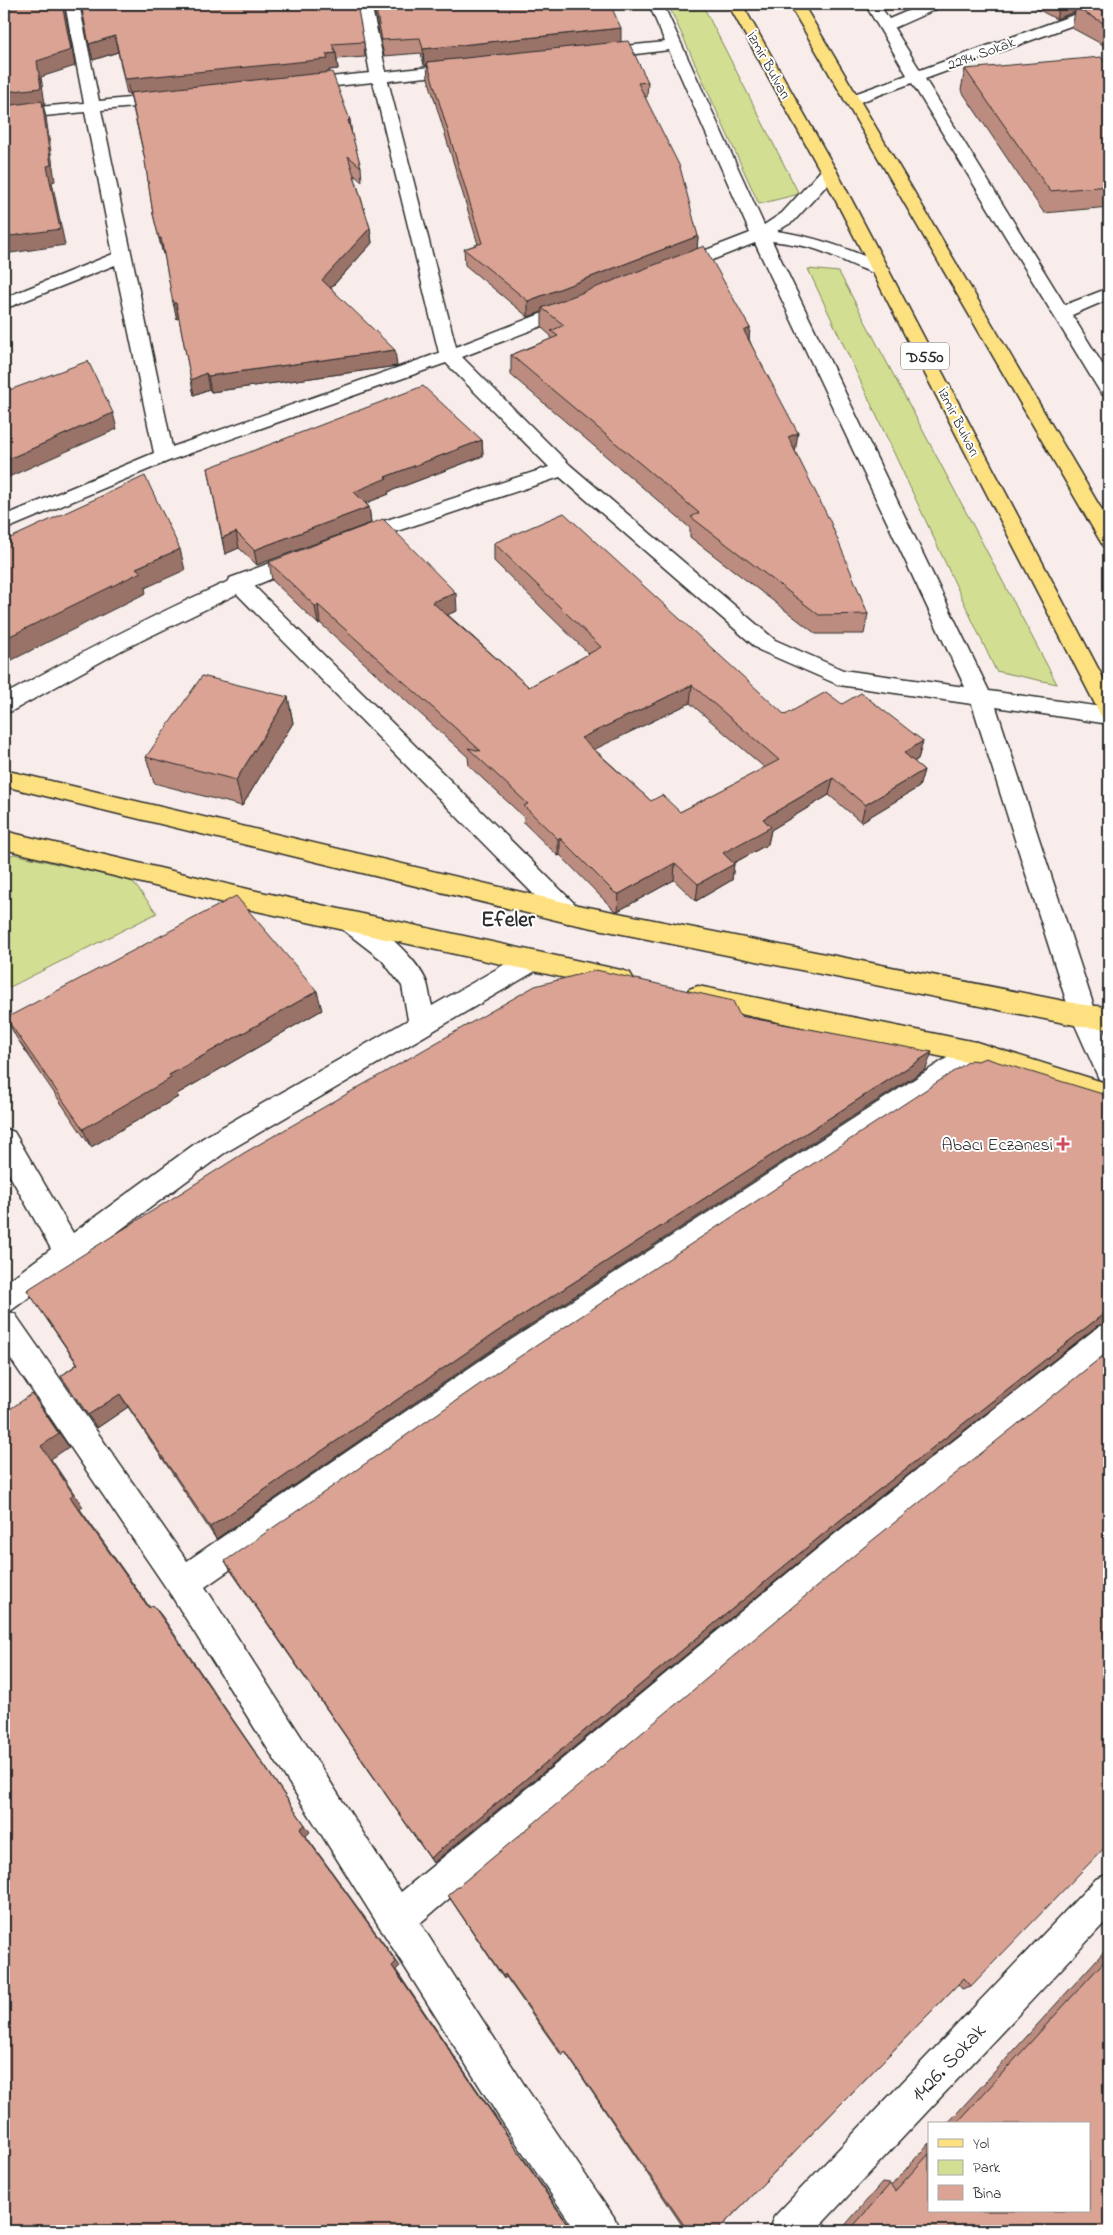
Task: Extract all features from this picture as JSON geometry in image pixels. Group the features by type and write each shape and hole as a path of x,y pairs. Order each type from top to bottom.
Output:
{"main road":[{"name":"İzmir Bulvarı","path":"735,4 829,172 1109,710"},
{"path":"796,4 1107,532"},
{"path":"4,778 568,913 1097,1017"},
{"path":"4,840 351,922 646,986"},
{"path":"676,992 976,1053 1109,1095"}],"street":[{"path":"72,4 91,107 164,456"},
{"path":"364,4 379,77 449,355 563,469 767,645 838,677 1109,716"},
{"path":"656,4 760,235 981,698 1097,1017 1109,1071"},
{"path":"872,4 1109,390"},
{"path":"885,26 936,4"},
{"name":"2294. Sokak","path":"852,100 1109,7"},
{"path":"576,56 674,45"},
{"path":"280,87 478,66"},
{"path":"4,115 181,97"},
{"path":"660,274 760,235 788,217 829,172"},
{"path":"760,235 790,237 827,246 855,256 880,270"},
{"path":"4,304 122,256"},
{"path":"1061,313 1109,293"},
{"path":"4,524 164,456 449,355 596,299"},
{"path":"4,705 130,636 238,583 328,547 563,469"},
{"path":"238,583 568,913"},
{"path":"351,922 392,953 414,983 422,1025"},
{"path":"4,1301 213,1146 530,962"},
{"path":"184,1583 508,1359 976,1053"},
{"path":"4,1140 69,1253"},
{"path":"4,1324 184,1583 513,2103 600,2231"},
{"path":"396,1920 846,1545 1109,1337"},
{"name":"1426. Sokak","path":"788,2231 1109,1892"}],"green space":[{"path":"668,4 702,4 799,194 759,204"},
{"path":"808,269 839,272 1057,684 996,671"},
{"path":"14,854 132,881 157,913 4,990 4,858"}],"building":[{"path":"4,4 62,4 71,50 37,61 41,88 4,92"},
{"path":"81,4 357,4 364,42 332,44 336,53 326,54 328,59 126,79 124,78 115,36 89,44"},
{"path":"375,4 610,4 621,28 423,49 420,38 382,40"},
{"path":"1088,4 1109,4 1109,26 1076,8"},
{"path":"628,41 648,82 638,83 680,167 698,236 528,301 464,249 482,243 427,62"},
{"path":"1101,57 1109,68 1109,186 1050,191 965,69"},
{"path":"332,72 350,120 348,120 361,167 348,156 370,228 322,280 395,350 208,376 206,373 191,380 176,303 173,303 161,238 159,238 153,214 144,155 130,93"},
{"path":"42,101 51,165 47,166 60,229 4,237 4,106"},
{"path":"704,246 750,328 744,331 798,433 788,437 830,521 868,614 819,615 691,517 699,513 511,355 558,336 551,331 564,325 542,308"},
{"path":"88,361 113,413 4,461 4,392"},
{"path":"423,386 482,440 385,477 387,478 354,492 369,507 254,550 236,532 222,538 208,468"},
{"path":"145,476 180,549 136,568 141,572 4,639 4,541"},
{"path":"564,513 785,715 826,692 842,704 861,693 923,741 904,753 924,770 865,805 833,778 763,819 771,827 723,853 734,864 698,884 675,863 619,894 615,893 560,838 558,839 524,806 528,804 468,748 481,751 318,605 315,606 269,562 383,519 456,593 432,602 529,687 601,647 494,543","holes":["692,685 779,760 680,812 662,795 651,801 581,738"]},
{"path":"202,676 288,697 236,780 146,757"},
{"path":"236,896 317,991 169,1075 171,1078 83,1129 6,1018"},
{"path":"596,970 733,1001 740,1016 932,1052 495,1333 210,1527 120,1394 88,1415 61,1376 78,1364 27,1290 244,1153 535,986"},
{"path":"985,1058 1109,1096 1109,1311 839,1521 430,1858 225,1561 519,1357 971,1060 978,1061"},
{"path":"1109,1351 1109,1843 971,1986 964,1978 717,2231 688,2231 565,2051 562,2054 505,1974 503,1976 448,1895 864,1547"},
{"path":"32,1394 59,1434 41,1446 73,1494 70,1497 149,1608 153,1605 305,1825 300,1829 396,1962 392,1966 572,2231 4,2231 4,1413"},
{"path":"1109,1956 1109,2231 849,2231 890,2184 895,2191 928,2155 928,2212 1090,2212 1090,2122 958,2122"}],"place":[{"name":"Abacı Eczanesi","path":"1063,1144"}],"district":[{"name":"Efeler","path":"508,918"}]}
